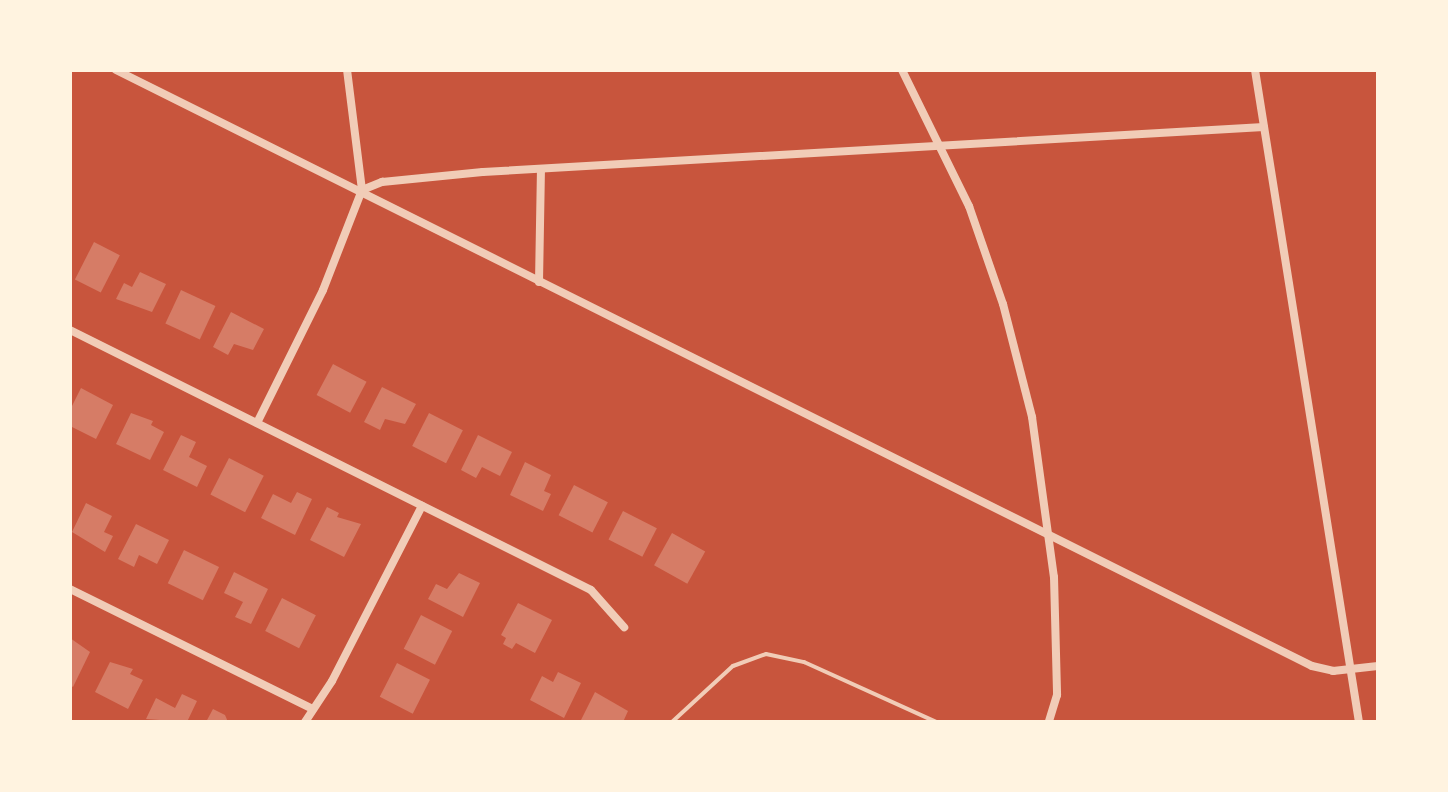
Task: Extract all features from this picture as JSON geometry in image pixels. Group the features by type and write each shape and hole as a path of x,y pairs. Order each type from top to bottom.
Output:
{"street":[{"path":"116,70 1312,666 1351,670 1378,666"},
{"path":"257,423 323,290 362,190 347,70"},
{"path":"902,70 943,145 1003,304 1032,417 1050,535 1057,695 1049,722"},
{"path":"1255,70 1359,722"},
{"path":"362,190 382,182 541,169 1264,127"},
{"path":"539,282 541,169"},
{"path":"70,330 591,590 624,627"},
{"path":"305,722 422,506"},
{"path":"70,589 313,709"}],"lane":[{"path":"672,722 733,666 766,654 804,662 936,722"}],"building":[{"path":"94,242 120,255 101,293 75,279"},
{"path":"140,272 166,284 152,312 116,299 124,283 132,287"},
{"path":"181,290 215,306 200,340 165,324"},
{"path":"231,312 264,329 253,350 234,344 228,355 213,347"},
{"path":"333,364 367,382 350,413 317,395"},
{"path":"382,387 416,404 405,424 385,419 380,430 364,422"},
{"path":"81,388 113,405 96,439 70,426 70,410"},
{"path":"131,413 153,421 151,425 164,432 150,460 116,444"},
{"path":"429,413 463,430 446,463 412,446"},
{"path":"181,435 196,442 189,457 207,466 197,487 163,470"},
{"path":"478,435 512,452 500,476 482,467 476,478 461,470"},
{"path":"229,458 264,476 245,512 210,495"},
{"path":"525,462 551,475 544,491 551,494 543,511 510,495"},
{"path":"574,485 608,502 592,533 559,515"},
{"path":"297,492 312,499 295,535 261,518 273,494 291,503"},
{"path":"86,503 112,516 104,532 113,536 105,552 72,532"},
{"path":"327,507 339,513 337,517 361,524 344,557 310,540"},
{"path":"623,511 657,528 642,557 608,540"},
{"path":"136,524 169,540 157,564 139,555 134,567 118,559"},
{"path":"672,533 705,551 687,584 654,565"},
{"path":"184,550 219,567 203,600 168,583"},
{"path":"234,572 268,589 251,624 235,617 243,602 224,593"},
{"path":"459,573 480,583 463,617 428,599 436,584 447,589"},
{"path":"282,598 316,615 299,648 265,631"},
{"path":"518,603 552,620 535,653 516,643 512,649 503,644 506,638 501,635"},
{"path":"421,615 452,631 435,665 404,649"},
{"path":"70,638 90,652 73,687 70,685"},
{"path":"110,662 133,669 130,674 143,680 128,709 95,692"},
{"path":"397,663 430,680 413,714 380,697"},
{"path":"558,672 581,683 564,718 530,700 542,676 553,682"},
{"path":"595,692 628,711 623,722 580,722"},
{"path":"182,694 197,701 187,722 146,719 156,698 175,708"},
{"path":"213,709 225,715 228,722 206,722"}]}
